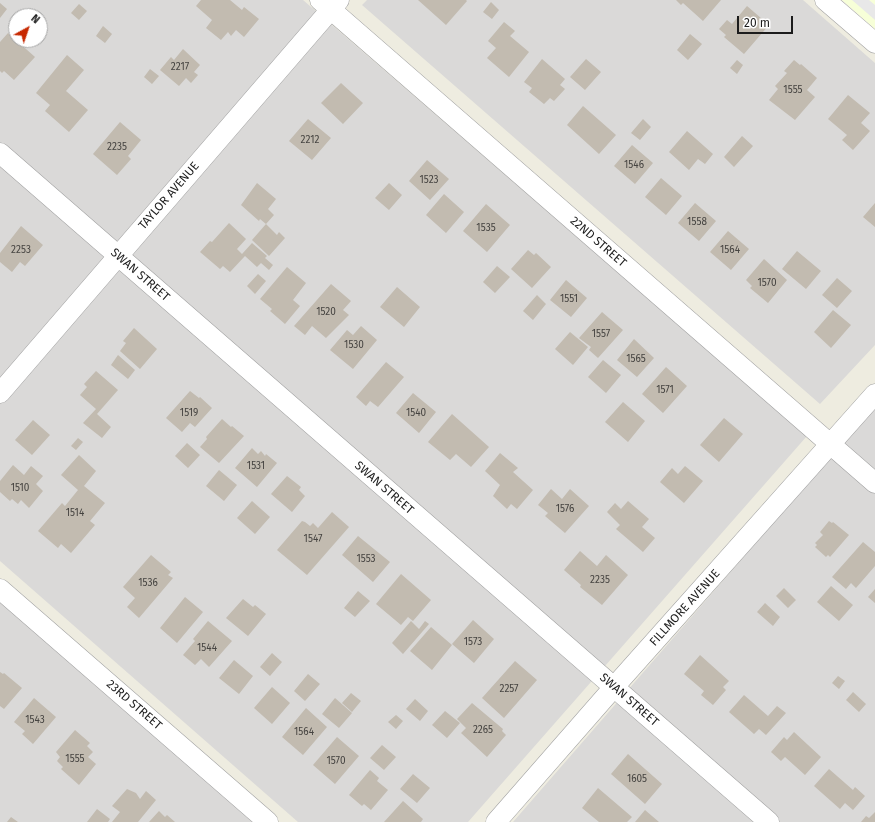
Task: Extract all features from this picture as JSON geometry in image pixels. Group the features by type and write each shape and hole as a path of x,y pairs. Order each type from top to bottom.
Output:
{"street":[{"path":"825,0 875,44"},
{"name":"TAYLOR AVENUE","path":"0,393 118,256 330,3"},
{"name":"22ND STREET","path":"330,3 875,483"},
{"name":"SWAN STREET","path":"0,153 769,822"},
{"name":"FILLMORE AVENUE","path":"496,822 875,394"},
{"name":"23RD STREET","path":"0,589 268,822"}],"shaded area":[{"path":"0,0 303,0 807,436 468,822 298,822 0,561"},
{"path":"367,0 803,0 875,63 875,345 820,404 362,5"},
{"path":"842,0 875,0 875,29"},
{"path":"852,0 869,0 875,5 875,20"},
{"path":"875,406 875,822 513,822"},
{"path":"0,601 257,822 0,822"}],"building":[{"path":"201,0 230,0 242,10 244,7 259,19 244,37 236,30 231,36 228,32 221,40 206,28 212,20 196,6"},
{"path":"418,0 466,0 467,1 446,25"},
{"path":"676,0 721,0 703,21 683,3 681,5"},
{"path":"491,2 499,10 492,19 483,12"},
{"path":"0,3 7,9 0,18"},
{"path":"79,4 87,11 79,20 71,13"},
{"path":"747,6 769,25 744,54 724,37 726,35 719,29 727,20 732,24"},
{"path":"504,22 515,31 510,36 529,52 509,77 487,58 496,48 488,41"},
{"path":"103,26 112,34 105,43 96,36"},
{"path":"8,33 8,48 25,48 35,57 14,80 4,71 2,73 0,71 0,42"},
{"path":"690,34 702,44 688,60 677,50"},
{"path":"183,49 200,65 194,72 198,75 191,83 186,78 179,86 160,70 171,57 174,60"},
{"path":"67,55 84,70 66,91 88,110 69,132 45,111 50,105 36,93"},
{"path":"542,59 565,79 560,85 565,89 554,101 550,98 544,104 529,92 532,88 524,82"},
{"path":"586,59 601,72 585,90 570,77"},
{"path":"737,60 743,65 737,74 730,68"},
{"path":"794,60 817,78 807,90 815,97 795,120 769,100 778,89 775,86 787,73 784,71"},
{"path":"150,69 159,76 152,84 144,77"},
{"path":"341,83 363,103 343,124 321,103"},
{"path":"848,95 870,113 861,123 870,131 853,150 842,140 847,135 828,119"},
{"path":"583,106 616,135 599,154 567,125"},
{"path":"308,119 331,138 312,160 289,141"},
{"path":"643,119 651,127 640,140 631,133"},
{"path":"120,122 141,140 128,156 131,159 117,175 93,154"},
{"path":"687,131 713,154 705,164 698,159 689,170 669,152"},
{"path":"742,136 753,146 734,167 724,157"},
{"path":"632,145 653,163 635,184 614,166"},
{"path":"427,160 449,179 430,200 409,181"},
{"path":"661,178 682,196 666,215 645,197"},
{"path":"257,183 276,199 268,209 274,215 266,224 260,219 259,221 241,205"},
{"path":"389,183 402,195 389,210 375,198"},
{"path":"444,194 464,212 446,233 426,215"},
{"path":"695,203 716,221 699,241 678,223"},
{"path":"875,203 875,227 863,217"},
{"path":"486,204 510,225 487,252 463,231"},
{"path":"229,223 246,239 237,249 242,254 252,243 267,256 265,258 273,265 269,270 261,263 257,267 245,256 230,272 223,266 220,269 200,252 210,241 212,242"},
{"path":"266,224 277,235 279,232 285,238 269,256 252,240"},
{"path":"21,226 43,245 25,266 20,262 12,272 0,262 0,253"},
{"path":"728,231 749,249 731,270 710,252"},
{"path":"528,250 534,255 536,253 551,267 532,288 511,269"},
{"path":"797,251 821,271 806,289 782,269"},
{"path":"764,259 787,280 768,303 750,288 752,286 746,280"},
{"path":"497,266 510,277 495,293 483,282"},
{"path":"287,267 306,283 293,300 300,306 285,324 270,311 272,309 260,299"},
{"path":"258,274 266,281 255,294 247,286"},
{"path":"837,278 852,291 837,308 822,295"},
{"path":"566,280 587,298 571,317 550,300"},
{"path":"331,284 351,301 343,310 349,315 326,338 312,326 305,335 294,326"},
{"path":"397,287 420,307 404,327 380,307"},
{"path":"537,295 546,304 533,320 523,311"},
{"path":"833,310 851,325 831,348 814,332"},
{"path":"602,312 623,330 598,358 589,350 591,347 579,338"},
{"path":"361,326 377,340 353,369 330,350 347,330 353,335"},
{"path":"134,328 157,349 140,369 120,351 126,343 123,341"},
{"path":"570,332 588,347 573,365 555,349"},
{"path":"634,339 654,358 637,377 617,360"},
{"path":"118,355 135,370 128,379 111,365"},
{"path":"603,360 621,375 606,393 588,377"},
{"path":"386,362 404,377 378,407 370,401 366,406 356,397"},
{"path":"666,367 687,386 663,413 642,394"},
{"path":"96,371 118,390 97,414 111,427 102,438 83,423 96,409 80,395 87,387 84,384"},
{"path":"190,391 199,398 200,397 212,408 195,427 190,423 182,432 166,418"},
{"path":"413,393 436,412 419,433 396,413"},
{"path":"623,402 645,421 628,442 605,422"},
{"path":"452,414 489,447 471,467 456,454 450,460 428,442"},
{"path":"724,418 743,434 719,462 700,445"},
{"path":"222,419 244,436 219,463 200,447 207,439 206,437"},
{"path":"33,420 50,435 32,455 15,440"},
{"path":"78,438 83,442 76,450 71,446"},
{"path":"187,443 200,455 188,468 175,456"},
{"path":"252,448 258,454 261,451 265,456 266,454 277,463 257,487 235,468"},
{"path":"500,453 518,468 513,472 533,490 517,509 511,504 507,509 493,496 500,485 485,471"},
{"path":"79,455 96,471 84,486 105,503 90,521 95,525 71,553 61,544 58,548 38,531 62,503 65,506 78,490 61,475"},
{"path":"13,465 24,475 31,466 43,476 36,484 43,491 29,508 21,500 18,504 12,499 10,501 0,492 0,481"},
{"path":"685,466 703,481 684,503 660,482 672,468 678,474"},
{"path":"219,470 237,485 224,501 206,486"},
{"path":"287,476 301,487 299,490 305,496 292,512 271,494"},
{"path":"551,489 562,499 570,489 589,506 565,533 545,516 548,513 538,505"},
{"path":"252,501 270,517 255,534 237,518"},
{"path":"628,501 649,519 642,527 655,538 643,552 616,529 620,525 607,512 615,503 621,509"},
{"path":"332,512 349,527 307,575 277,550 302,521 310,526 313,523 318,528"},
{"path":"829,521 832,523 833,522 849,535 830,557 828,555 826,557 815,547 817,545 815,543 823,535 820,532"},
{"path":"358,536 390,562 373,582 342,555"},
{"path":"863,542 875,552 875,566 856,588 851,583 846,589 832,577"},
{"path":"580,551 597,566 606,555 628,575 602,605 580,587 581,585 564,570"},
{"path":"151,555 171,572 168,575 173,578 139,618 127,607 135,598 123,587"},
{"path":"401,574 431,600 413,621 408,617 401,625 376,604"},
{"path":"831,586 853,605 839,621 817,602"},
{"path":"784,588 796,600 788,608 776,596"},
{"path":"875,589 875,603 868,597"},
{"path":"358,591 370,601 355,617 344,608"},
{"path":"185,597 203,612 177,643 160,628"},
{"path":"243,599 253,607 255,605 266,614 248,636 226,618"},
{"path":"765,603 780,617 773,626 757,612"},
{"path":"473,620 494,639 474,663 452,644"},
{"path":"208,621 232,641 209,667 201,659 195,665 183,655 195,641 193,639"},
{"path":"411,621 419,629 425,621 429,624 403,654 392,643"},
{"path":"431,627 452,645 432,670 410,651"},
{"path":"272,653 282,662 270,676 260,667"},
{"path":"700,655 729,681 723,687 726,690 713,705 701,695 704,691 684,674"},
{"path":"234,660 253,676 239,694 219,678"},
{"path":"515,661 537,680 504,718 482,698"},
{"path":"0,672 3,674 4,673 22,688 4,709 0,706"},
{"path":"308,674 320,684 305,701 294,691"},
{"path":"838,676 845,681 839,689 832,683"},
{"path":"272,687 290,703 272,724 254,708"},
{"path":"853,692 866,704 859,712 846,700"},
{"path":"351,693 361,701 352,712 342,703"},
{"path":"744,695 768,716 777,706 786,713 766,735 759,729 754,734 729,712"},
{"path":"34,698 56,717 33,744 22,734 25,731 14,722"},
{"path":"335,698 352,713 339,728 322,714"},
{"path":"415,699 428,711 420,721 406,709"},
{"path":"472,703 503,729 502,731 506,735 487,757 461,733 466,728 457,719"},
{"path":"306,708 327,727 303,755 282,737"},
{"path":"445,711 460,723 447,738 432,725"},
{"path":"396,715 403,721 396,729 388,722"},
{"path":"75,730 90,743 87,746 93,752 88,757 96,764 79,785 61,769 63,767 57,761 60,757 56,752"},
{"path":"794,732 821,757 805,775 785,757 781,761 771,752 784,737 787,740"},
{"path":"337,737 359,756 335,784 313,765"},
{"path":"382,745 396,757 384,770 370,758"},
{"path":"628,754 662,784 645,804 611,774"},
{"path":"829,769 853,790 855,787 865,796 853,810 845,803 840,809 814,786"},
{"path":"370,770 379,778 377,781 388,790 371,810 364,804 362,806 349,795"},
{"path":"413,774 430,788 417,803 400,789"},
{"path":"598,788 632,817 627,822 599,822 582,808"},
{"path":"127,789 136,793 140,799 146,791 156,800 138,822 112,822 120,812 112,806"},
{"path":"403,801 423,819 421,822 384,822"},
{"path":"97,809 110,819 108,822 87,822"},
{"path":"645,810 659,822 635,822"},
{"path":"159,811 165,817 167,815 175,822 149,822"},
{"path":"875,812 875,822 861,822 866,816 869,818"},
{"path":"11,817 18,822 7,822"}]}
